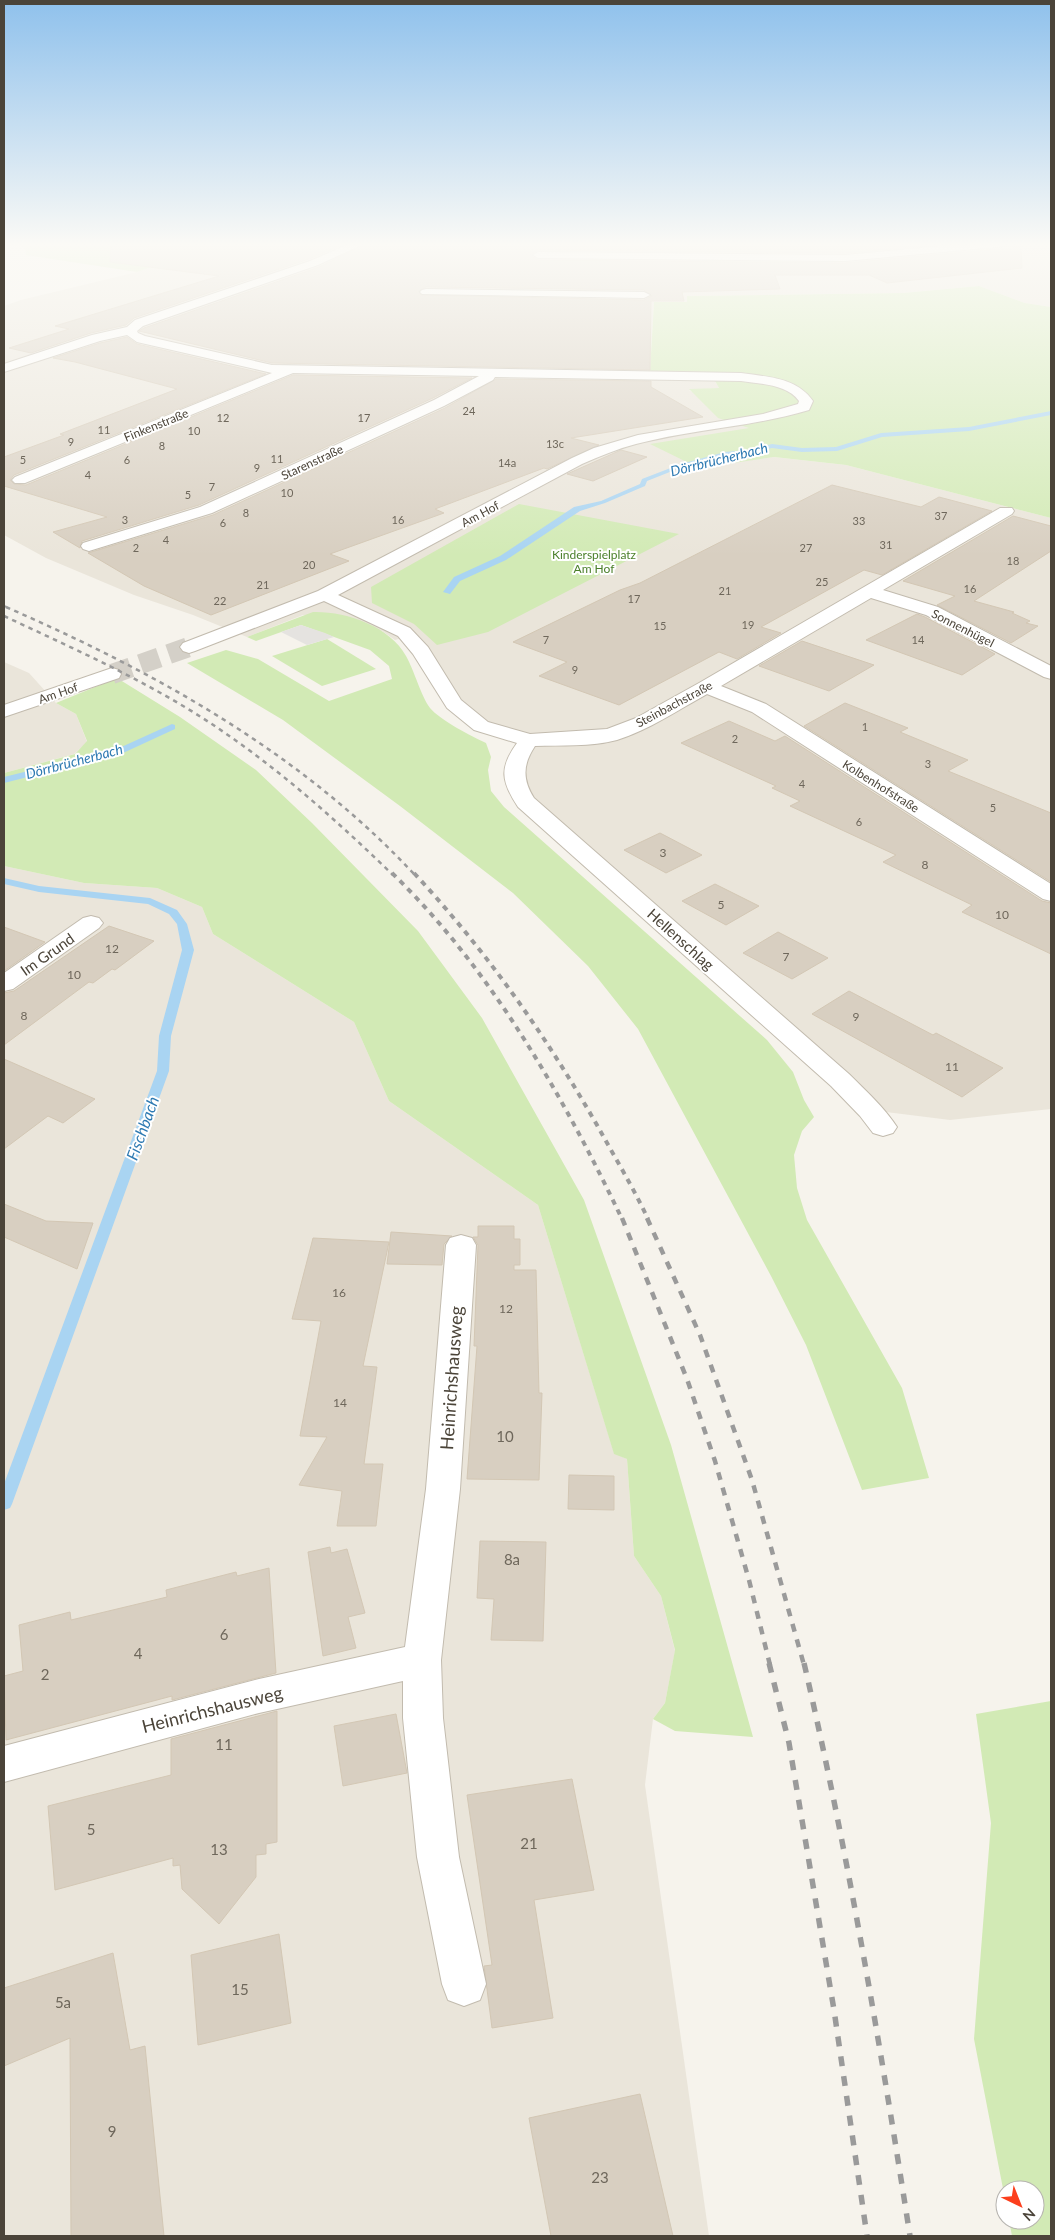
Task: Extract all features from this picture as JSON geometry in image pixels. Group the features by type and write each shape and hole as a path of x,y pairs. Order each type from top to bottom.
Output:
{"street":[{"path":"4,368 70,347"},
{"path":"172,347 253,366 292,370 553,373"},
{"name":"Finkenstraße","path":"20,480 292,370"},
{"name":"Starenstraße","path":"89,546 184,518 238,496 439,403 488,378 490,372"},
{"name":"Starenstraße","path":"439,403 553,373"},
{"name":"Am Hof","path":"188,647 324,595 577,461 607,448 638,439 781,415 804,407 806,401 803,395 795,390 775,382 741,377 553,373"},
{"path":"161,508 184,518"},
{"name":"Steinbachstraße","path":"324,595 399,628 421,651 454,704 481,726 529,740 572,739 611,735 643,722 706,687 871,592 1006,511"},
{"name":"Sonnenhügel","path":"871,592 932,611 1051,673"},
{"name":"Am Hof","path":"4,711 112,674"},
{"name":"Kolbenhofstraße","path":"706,687 759,708 1051,894"},
{"name":"Hellenschlag","path":"529,740 518,755 512,771 518,789 526,802 840,1080 870,1110 883,1127"},
{"name":"Im Grund","path":"4,984 91,923"},
{"name":"Heinrichshausweg","path":"461,1245 442,1489 422,1660 423,1718 438,1857 464,1984"},
{"name":"Heinrichshausweg","path":"4,1764 259,1696 422,1660"}],"shaded area":[{"path":"4,347 651,347 650,370 710,372 719,388 689,390 750,428 737,462 774,457 846,465 1051,518 1051,1109 950,1120 870,1110 517,789 529,740 481,726 408,636 395,640 382,631 303,615 247,637 193,615 134,595 46,558 4,535"},
{"path":"301,625 334,637 307,645 281,632"},
{"path":"4,662 29,673 56,703 76,714 87,742 74,754 4,773"},
{"path":"4,866 84,883 157,888 202,907 213,934 354,1022 389,1101 538,1205 614,1453 627,1459 634,1556 661,1596 675,1651 665,1703 653,1719 645,1785 709,2236 4,2236"}],"green space":[{"path":"651,347 1051,347 1051,518 846,465 774,457 699,468 650,444 749,428 718,418 689,389 719,388 710,372 650,371"},
{"name":"Kinderspielplatz Am Hof","path":"519,504 679,534 488,632 437,645 414,624 372,603 371,587"},
{"path":"313,612 339,614 366,622 389,636 399,645 412,668 430,708 448,723 486,743 491,757 488,770 491,791 504,807 767,1040 793,1072 804,1100 814,1117 802,1131 794,1155 797,1188 807,1220 902,1388 929,1478 862,1490 806,1345 771,1276 638,1029 588,966 513,893 400,806 283,720 187,663 226,650 258,659 329,701 392,679 389,666 370,650 301,625 256,641 247,637"},
{"path":"327,639 376,669 322,686 272,656"},
{"path":"117,678 180,717 256,770 312,823 418,931 482,1018 584,1200 671,1445 753,1737 675,1731 653,1719 665,1703 675,1650 661,1596 634,1556 627,1459 614,1454 538,1205 389,1101 354,1022 213,934 202,907 157,888 84,883 4,866 4,773 75,754 87,741 76,714 56,703"},
{"path":"1051,1701 1051,2236 1012,2236 1011,2230 1045,2230 1045,2180 1001,2180 974,2039 991,1823 976,1714"}],"building":[{"path":"14,347 50,347 31,353 9,348"},
{"path":"89,347 148,347 266,374 14,475 10,480 14,484 26,485 293,375 472,378 433,398 199,505 82,541 80,548 53,532 107,517 4,486 4,457 177,389 53,358"},
{"path":"204,347 650,347 650,370 272,363"},
{"path":"496,379 651,381 651,387 703,417 571,438 599,445 547,469 544,468 435,509 444,513 330,554 349,561 211,615 144,586 88,553 213,515 445,408"},
{"path":"621,450 647,457 593,481 567,474"},
{"path":"832,485 921,507 939,497 992,511 882,575 864,570 761,627 781,633 737,659 719,652 619,705 539,676 567,662 513,642 620,590 640,583"},
{"path":"1013,516 1051,526 1051,551 974,601 1014,612 1012,613 1030,621 1026,623 1038,626 1011,643 937,605 955,596 903,581"},
{"path":"917,614 995,654 962,675 866,640"},
{"path":"802,641 874,665 829,691 759,666"},
{"path":"845,703 908,728 900,732 968,760 948,771 1051,813 1051,882 804,726"},
{"path":"729,721 775,741 785,736 1042,901 1051,903 1051,954 962,912 972,905 883,862 896,855 790,806 800,801 772,788 776,786 681,743"},
{"path":"660,833 702,855 666,873 624,850"},
{"path":"715,884 759,906 726,925 682,901"},
{"path":"109,926 154,941 115,970 112,969 93,983 89,982 4,1045 4,993 14,991"},
{"path":"4,927 45,942 4,971"},
{"path":"778,932 828,958 792,979 743,953"},
{"path":"849,991 933,1035 936,1033 1003,1068 962,1097 812,1014"},
{"path":"4,1059 95,1099 63,1123 48,1116 4,1149"},
{"path":"4,1204 46,1221 93,1223 77,1269 4,1237"},
{"path":"478,1226 514,1226 514,1239 520,1239 520,1265 514,1265 514,1270 536,1270 539,1393 542,1393 539,1480 467,1479 477,1346 474,1346 478,1245 473,1237 478,1237"},
{"path":"391,1232 452,1236 444,1244 442,1265 387,1264"},
{"path":"313,1238 389,1242 363,1366 377,1367 364,1464 383,1464 376,1526 337,1526 342,1491 299,1485 327,1437 300,1436 321,1321 292,1319"},
{"path":"569,1475 614,1476 614,1510 568,1509"},
{"path":"480,1541 546,1542 543,1641 491,1640 494,1599 477,1598"},
{"path":"330,1547 331,1553 347,1549 365,1613 348,1617 356,1648 323,1656 308,1552"},
{"path":"269,1568 276,1673 172,1700 172,1696 6,1740 4,1676 23,1671 19,1625 70,1612 71,1620 167,1597 166,1590 236,1572 237,1576"},
{"path":"277,1711 277,1842 266,1844 266,1854 256,1855 256,1877 219,1924 182,1889 180,1865 173,1866 173,1858 55,1890 48,1806 171,1775 171,1739"},
{"path":"396,1714 407,1773 343,1786 334,1726"},
{"path":"572,1779 594,1890 534,1900 553,2018 492,2028 484,1966 492,1965 467,1795"},
{"path":"279,1934 291,2023 198,2045 191,1955"},
{"path":"113,1953 130,2050 145,2046 164,2236 71,2236 70,2038 4,2066 4,1988"},
{"path":"640,2094 673,2236 551,2236 529,2118"}],"waterway":[{"name":"Dörrbrücherbach","path":"447,592 457,579 503,558 577,509 603,502 643,485 644,480 683,465 725,454 747,452 772,446 802,450 837,449 881,435 969,429 1051,413"},
{"name":"Dörrbrücherbach","path":"4,780 120,751 172,727"},
{"name":"Fischbach","path":"4,881 39,889 150,901 173,912 182,924 188,950 165,1036 163,1071 4,1504"}],"tunnel":[{"path":"112,674 189,647"}],"railway":[{"path":"4,606 9,608"},
{"path":"6,607 118,660 224,720 275,754 324,791 371,831 415,875"},
{"path":"4,616 124,673 193,712 247,748 298,788 393,875"},
{"path":"392,873 428,910 493,992 549,1081 622,1219"},
{"path":"414,873 490,963 535,1026 597,1125 648,1219"},
{"path":"622,1218 687,1379 715,1461 749,1580 770,1665"},
{"path":"647,1218 700,1335 752,1480 804,1665"},
{"path":"769,1663 789,1743 834,2010 867,2236"},
{"path":"804,1663 849,1877 910,2236"}]}
